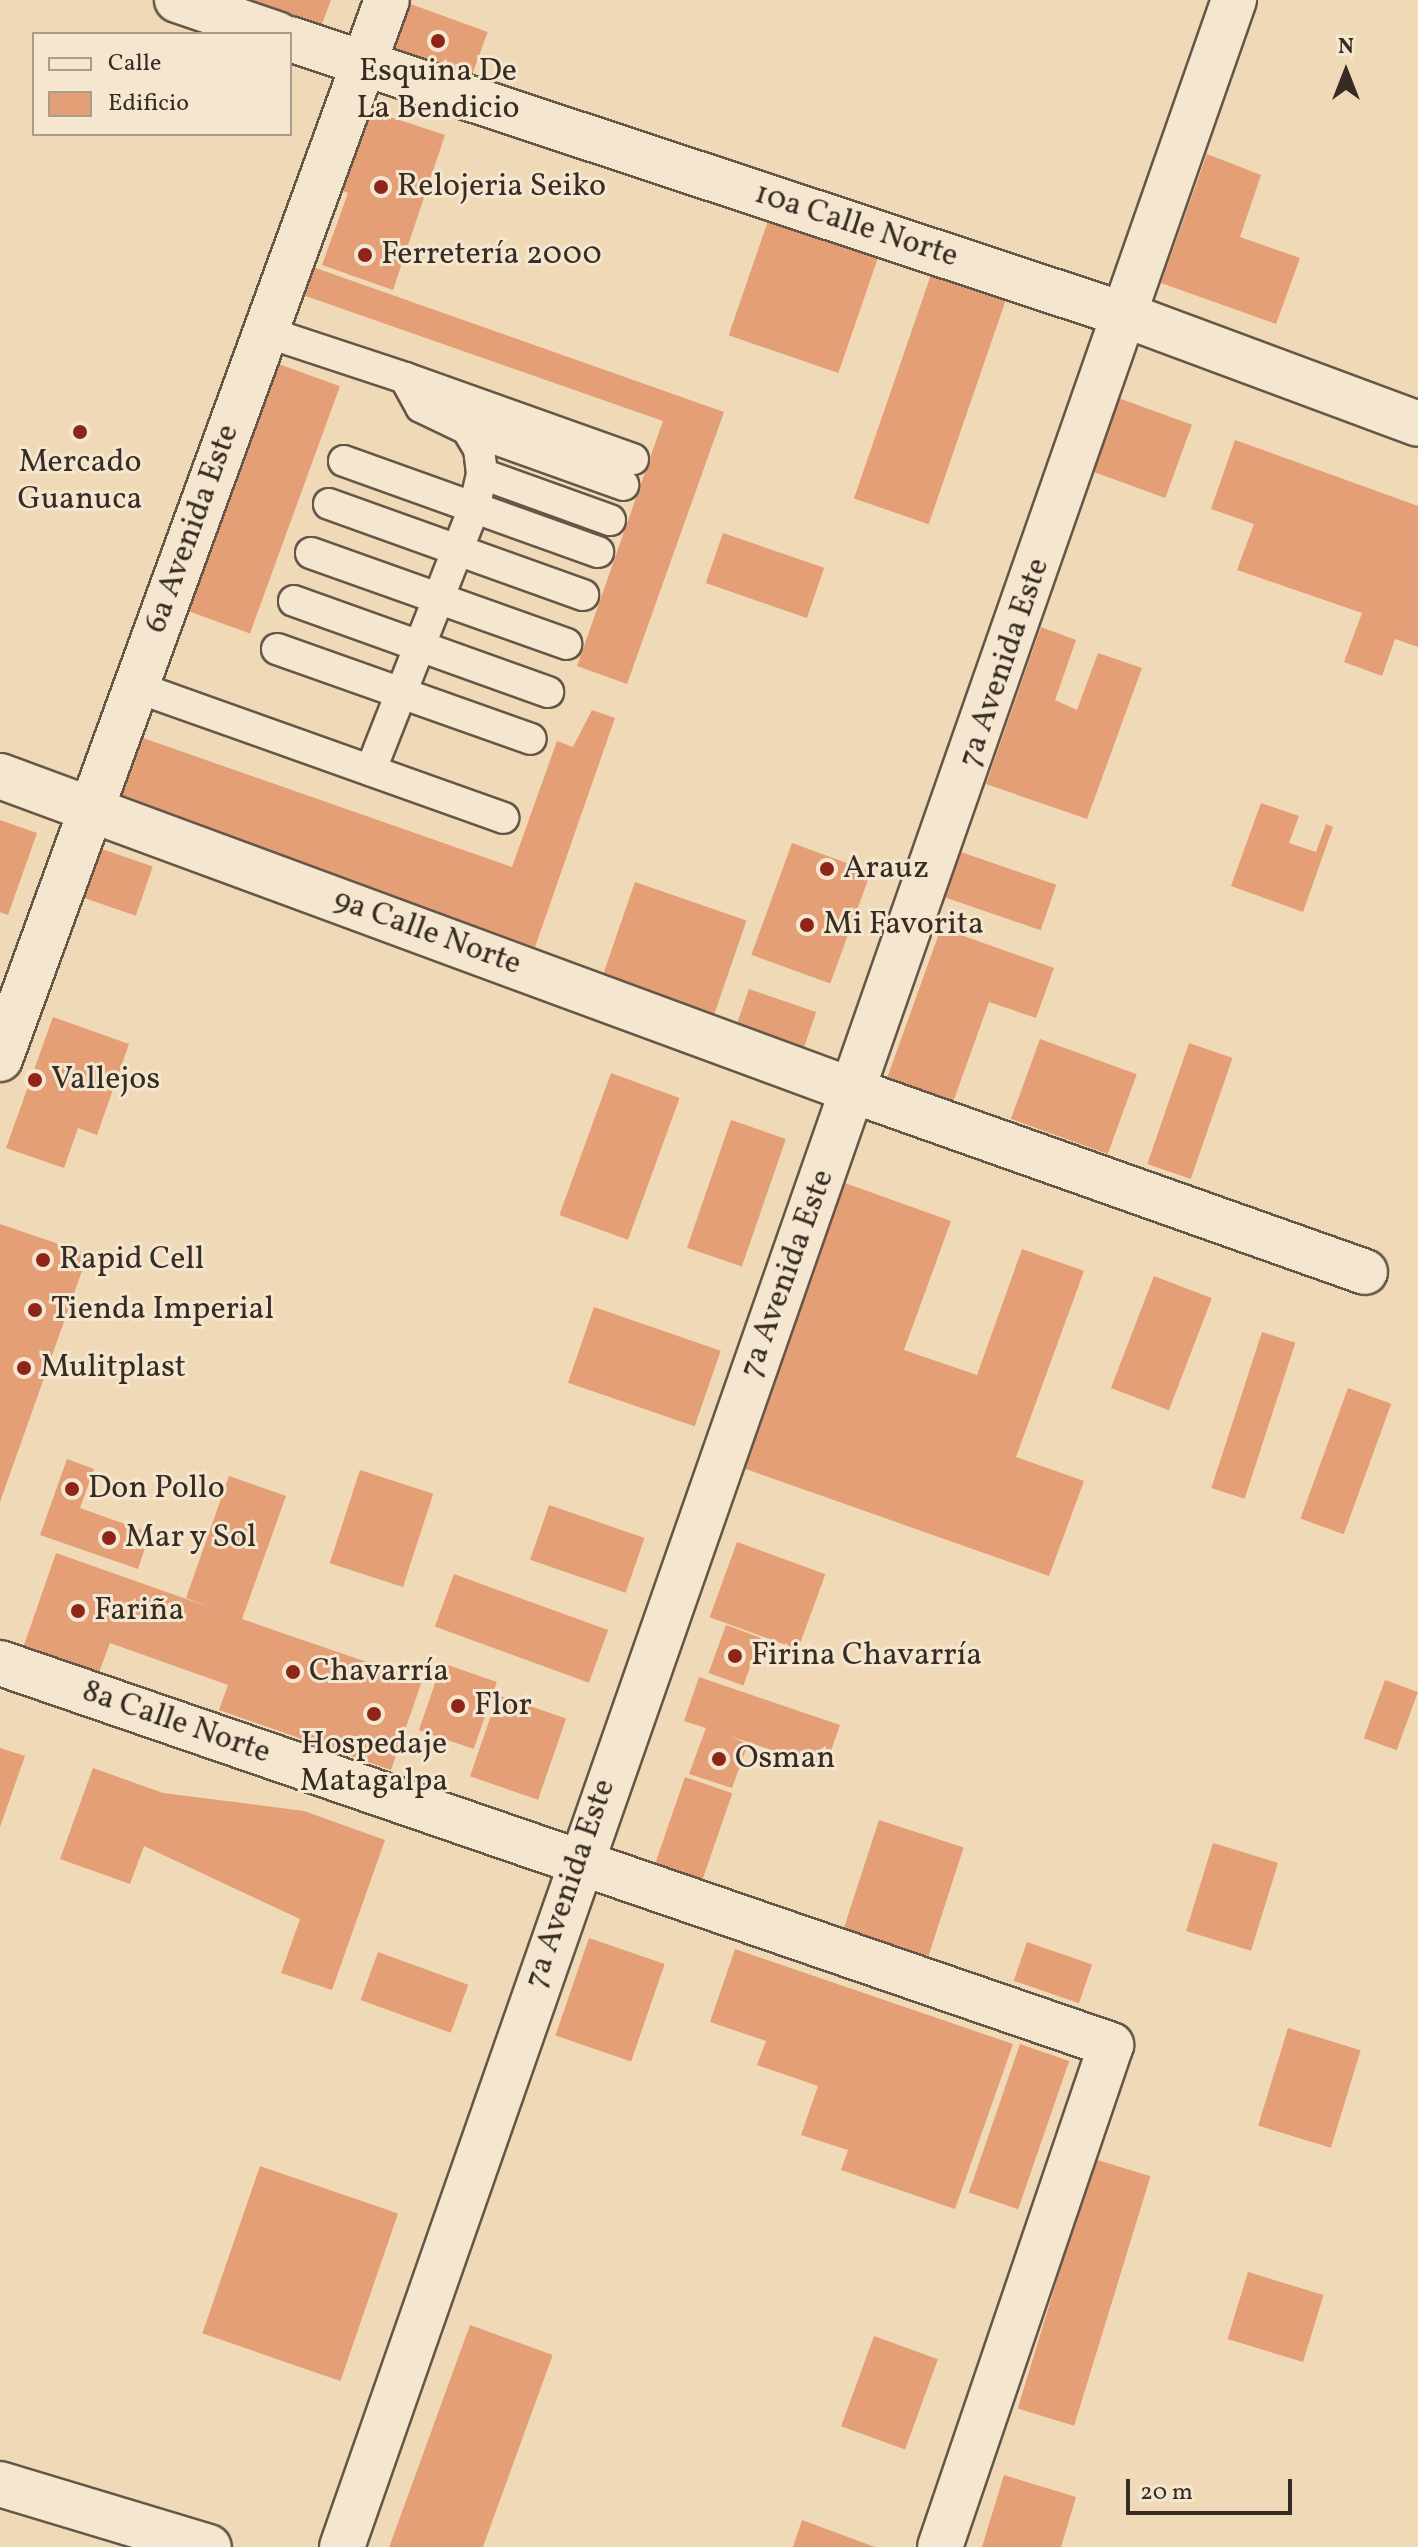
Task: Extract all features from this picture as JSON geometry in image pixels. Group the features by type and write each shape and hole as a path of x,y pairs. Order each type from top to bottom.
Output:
{"street":[{"path":"177,0 271,32"},
{"name":"6a Avenida Este","path":"0,1059 387,0"},
{"name":"7a Avenida Este","path":"342,2547 579,1862 1128,316 1234,0"},
{"name":"10a Calle Norte","path":"292,40 1128,316 1418,424"},
{"name":"9a Calle Norte","path":"0,776 854,1091 1365,1272"},
{"name":"8a Calle Norte","path":"0,1663 1111,2045 940,2547"},
{"path":"0,2484 209,2547"}],"lane":[{"path":"266,332 405,378 628,472 467,429 421,407 405,378"},
{"path":"371,770 474,508 482,474 479,449 467,429"},
{"path":"344,461 598,552"},
{"path":"482,474 610,520"},
{"path":"329,504 583,595"},
{"path":"311,553 566,644"},
{"path":"294,601 548,692"},
{"path":"277,649 531,739"},
{"path":"136,687 503,818"}],"building":[{"path":"248,0 331,0 319,32 246,5"},
{"name":"Esquina De La Bendicio","path":"405,2 488,32 470,80 388,50"},
{"path":"360,107 445,135 393,290 322,265 348,193 332,187"},
{"path":"1207,154 1261,175 1240,237 1300,258 1276,324 1161,283"},
{"path":"769,218 879,256 838,373 729,335"},
{"path":"935,263 1010,289 929,524 854,498"},
{"path":"310,266 724,412 627,684 577,666 663,421 300,294"},
{"path":"276,363 340,386 250,633 186,610"},
{"path":"1113,396 1192,425 1165,498 1086,469"},
{"path":"1235,440 1418,506 1418,647 1395,639 1382,676 1344,662 1362,613 1237,570 1254,524 1211,509"},
{"path":"723,533 824,568 807,618 706,583"},
{"path":"1041,627 1076,640 1055,700 1077,710 1098,653 1142,668 1087,819 986,784"},
{"path":"592,710 615,718 535,947 120,801 143,738 512,867 557,741 573,747"},
{"path":"1261,803 1299,816 1289,843 1316,852 1326,824 1333,827 1303,912 1231,886"},
{"path":"0,820 37,833 8,915 0,912"},
{"name":"Mi Favorita","path":"792,843 871,872 830,984 751,955"},
{"path":"96,847 153,867 136,916 79,896"},
{"path":"958,851 1056,885 1041,930 942,896"},
{"path":"635,882 747,920 711,1023 600,985"},
{"path":"941,928 1054,968 1036,1018 989,1002 952,1105 886,1081"},
{"path":"749,989 816,1012 804,1048 737,1025"},
{"path":"53,1017 129,1044 97,1135 78,1128 64,1168 6,1148"},
{"path":"1040,1039 1137,1074 1108,1154 1011,1119"},
{"path":"1189,1043 1232,1058 1191,1179 1147,1164"},
{"path":"611,1073 680,1098 628,1240 559,1215"},
{"path":"731,1120 786,1139 742,1267 687,1248"},
{"path":"845,1183 951,1221 904,1350 977,1375 1022,1249 1084,1271 1016,1457 1084,1481 1049,1576 743,1468"},
{"path":"0,1224 88,1254 0,1502"},
{"path":"1154,1276 1212,1298 1169,1410 1111,1388"},
{"path":"594,1307 721,1351 695,1426 568,1383"},
{"path":"1262,1332 1295,1343 1245,1499 1211,1488"},
{"path":"1348,1388 1391,1404 1344,1534 1300,1519"},
{"path":"67,1459 94,1469 80,1508 150,1533 138,1569 40,1535"},
{"path":"360,1470 433,1494 403,1587 330,1563"},
{"path":"229,1476 286,1496 242,1619 422,1681 391,1770 219,1710 228,1685 110,1643 98,1675 23,1648 56,1553 212,1608 186,1598"},
{"path":"549,1505 644,1538 626,1593 530,1560"},
{"path":"737,1542 825,1574 798,1649 710,1617"},
{"path":"454,1574 608,1630 589,1683 435,1627"},
{"name":"Firina Chavarría","path":"726,1625 761,1638 743,1686 709,1673"},
{"name":"Flor","path":"442,1663 497,1682 474,1749 419,1730"},
{"path":"699,1677 840,1725 825,1768 730,1736 748,1744 732,1788 689,1774 706,1728 684,1721"},
{"path":"1385,1680 1418,1692 1397,1750 1364,1738"},
{"path":"498,1695 566,1718 538,1800 470,1776"},
{"path":"0,1748 25,1756 0,1827"},
{"path":"93,1768 163,1793 304,1811 385,1840 332,1990 281,1973 300,1919 144,1846 130,1884 60,1859"},
{"path":"685,1777 732,1793 702,1880 655,1864"},
{"path":"879,1820 964,1848 928,1956 844,1928"},
{"path":"1213,1843 1278,1863 1251,1951 1186,1931"},
{"path":"589,1938 665,1964 631,2061 555,2035"},
{"path":"1027,1942 1092,1964 1079,2003 1014,1981"},
{"path":"735,1949 1013,2044 955,2209 841,2170 848,2150 801,2135 818,2086 757,2065 766,2041 710,2022"},
{"path":"378,1952 468,1985 451,2033 361,2000"},
{"path":"1288,2028 1361,2050 1331,2148 1258,2126"},
{"path":"1020,2044 1069,2061 1018,2209 969,2192"},
{"path":"1094,2159 1150,2176 1074,2426 1018,2409"},
{"path":"260,2166 398,2214 340,2381 202,2333"},
{"path":"1248,2272 1324,2295 1303,2362 1228,2339"},
{"path":"470,2325 553,2355 483,2547 389,2547"},
{"path":"874,2336 938,2359 905,2449 841,2426"},
{"path":"1004,2475 1076,2497 1061,2547 982,2547"},
{"path":"802,2520 875,2547 793,2547"}],"place":[{"name":"Esquina De La Bendicio","path":"438,41"},
{"name":"Relojeria Seiko","path":"381,187"},
{"name":"Ferretería 2000","path":"365,255"},
{"name":"Mercado Guanuca","path":"80,432"},
{"name":"Arauz","path":"827,869"},
{"name":"Mi Favorita","path":"807,925"},
{"name":"Vallejos","path":"35,1080"},
{"name":"Rapid Cell","path":"43,1260"},
{"name":"Tienda Imperial","path":"35,1310"},
{"name":"Mulitplast","path":"24,1368"},
{"name":"Don Pollo","path":"72,1489"},
{"name":"Mar y Sol","path":"109,1538"},
{"name":"Fariña","path":"78,1611"},
{"name":"Firina Chavarría","path":"735,1656"},
{"name":"Chavarría","path":"293,1672"},
{"name":"Flor","path":"458,1706"},
{"name":"Hospedaje Matagalpa","path":"374,1714"},
{"name":"Osman","path":"719,1759"}]}
